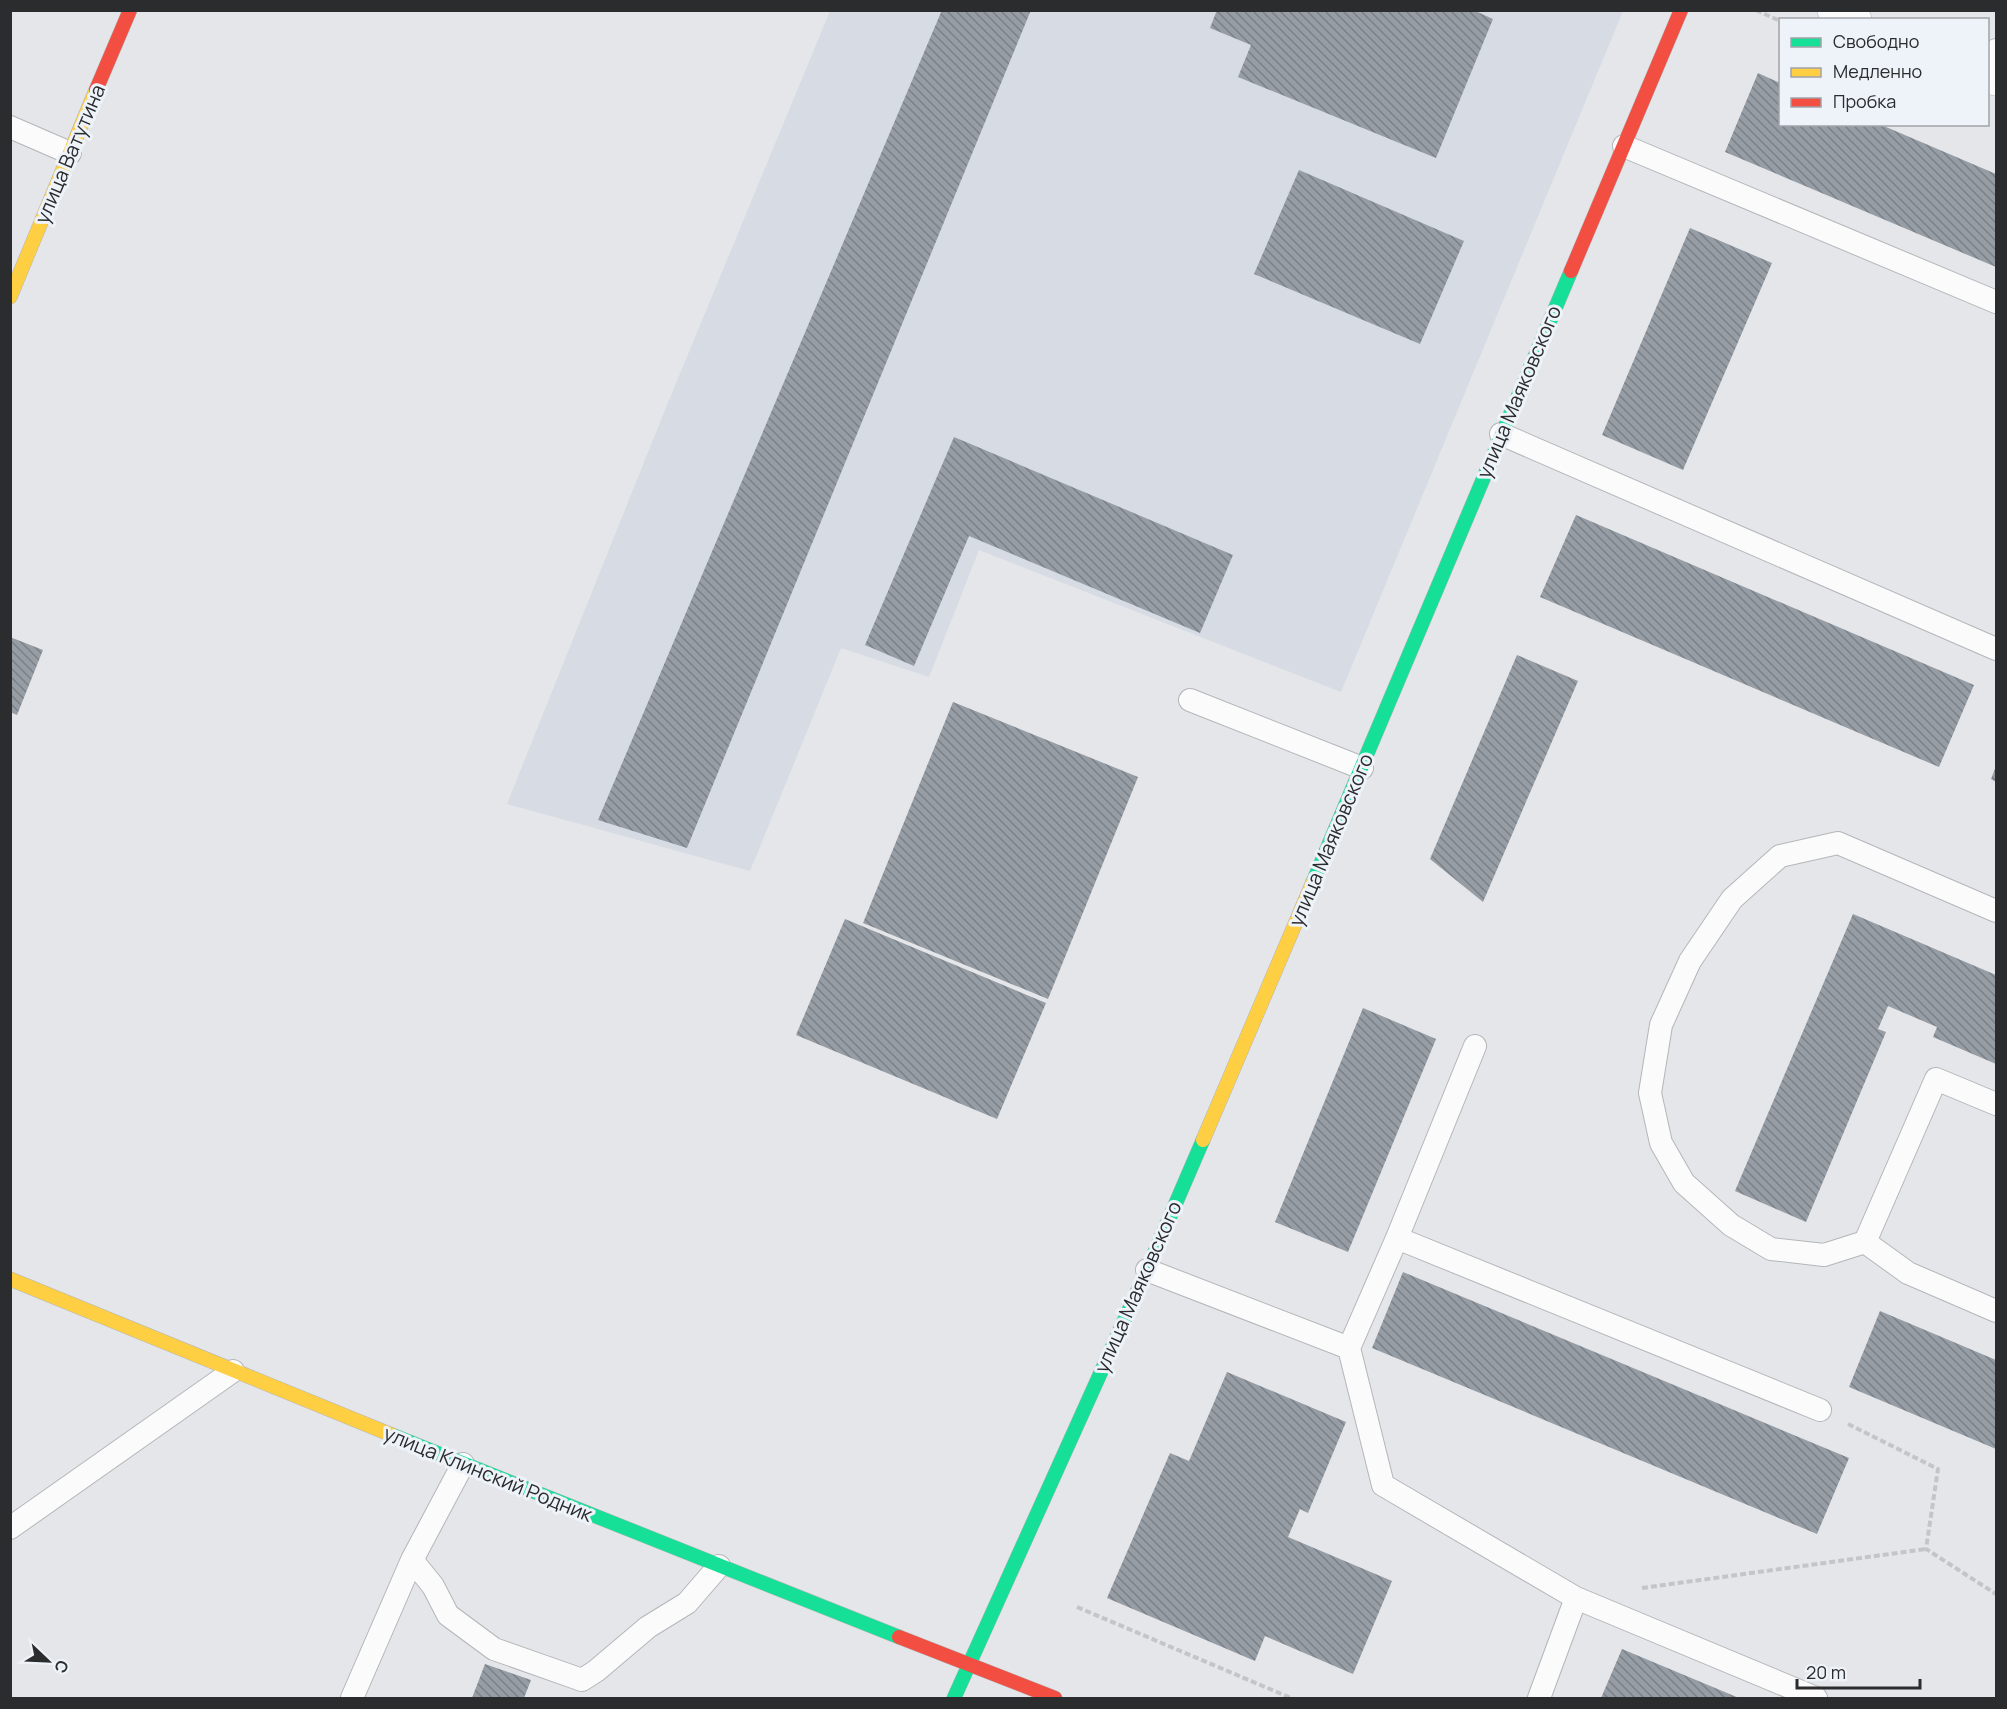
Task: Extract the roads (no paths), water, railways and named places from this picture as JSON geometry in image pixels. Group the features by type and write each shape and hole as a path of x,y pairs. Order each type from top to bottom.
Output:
{"street":[{"name":"улица Ватутина","path":"10,297 130,10"},
{"name":"улица Маяковского","path":"954,1698 1147,1270 1362,768 1681,10"},
{"path":"1834,10 1851,18"},
{"name":"улица Клинский Родник","path":"10,1279 463,1464 1055,1698"}],"lane":[{"path":"1989,70 1996,50"},
{"path":"10,127 70,153"},
{"path":"1624,146 1996,302"},
{"path":"1501,434 1996,649"},
{"path":"1190,699 1362,768"},
{"path":"1996,911 1838,843 1780,856 1732,899 1690,961 1661,1025 1650,1093 1661,1143 1684,1183 1731,1225 1771,1249 1824,1255 1865,1242 1935,1079 1996,1104"},
{"path":"1475,1046 1397,1238 1349,1348 1383,1485 1576,1598 1816,1698"},
{"path":"1397,1238 1820,1410"},
{"path":"1865,1242 1908,1273 1996,1311"},
{"path":"1147,1270 1349,1348"},
{"path":"10,1528 233,1371"},
{"path":"352,1698 412,1560 463,1464"},
{"path":"412,1560 434,1586 448,1615 494,1649 582,1680 648,1627 687,1603 718,1566"},
{"path":"1539,1698 1576,1598"}]}
